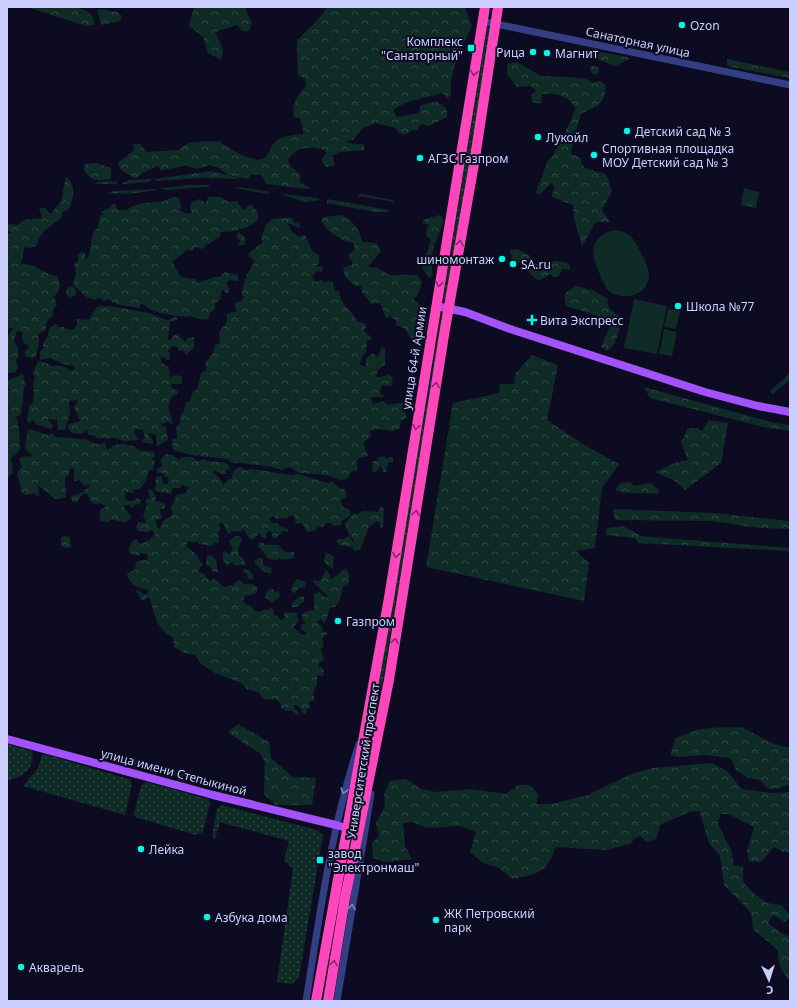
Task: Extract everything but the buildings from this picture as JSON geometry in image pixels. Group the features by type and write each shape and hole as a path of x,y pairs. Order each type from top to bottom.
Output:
{"highway":[{"name":"улица 64-й Армии","path":"369,714 485,7"},
{"path":"389,680 498,7"},
{"name":"Университетский проспект","path":"328,1001 345,898 389,680"},
{"name":"Университетский проспект","path":"316,1001 369,714"}],"main road":[{"path":"436,306 449,308 705,392 758,406 790,412"},
{"name":"улица имени Степыкиной","path":"7,739 214,795 347,828"},
{"path":"347,828 361,820"}],"street":[{"name":"Санаторная улица","path":"482,21 790,85"},
{"name":"Университетский проспект","path":"337,1001 389,680"},
{"name":"Университетский проспект","path":"306,1001 336,825 348,777 369,714"}],"green space":[{"path":"56,6 79,8 93,17 94,25 86,26 27,7"},
{"path":"194,7 246,7 246,11 252,23 249,31 242,31 237,25 215,32 223,49 221,60 208,53 203,37 189,26"},
{"path":"328,7 465,7 472,26 454,68 451,95 448,98 441,93 410,101 393,110 397,117 419,113 420,106 438,102 447,109 447,117 429,126 421,124 417,130 410,131 405,135 398,132 395,128 376,123 363,128 353,140 345,141 352,144 364,144 364,150 339,152 332,156 335,165 327,167 323,163 322,158 327,153 322,149 303,148 294,153 288,160 290,166 300,174 300,183 311,188 306,189 267,184 261,175 251,174 248,179 228,175 219,168 209,165 192,168 186,165 161,171 158,166 142,173 136,179 120,169 118,163 134,150 133,144 140,144 146,152 179,150 183,146 192,142 219,141 241,154 260,160 266,157 277,140 289,136 304,134 300,118 294,117 293,112 294,104 300,92 306,86 305,79 298,75 297,40 314,24"},
{"path":"100,9 117,12 122,16 120,21 101,25 97,10"},
{"path":"489,27 491,29 446,299 443,299 487,28"},
{"path":"595,51 627,57 630,59 615,66 597,59 592,54"},
{"path":"727,59 790,72 790,78 727,66"},
{"path":"517,62 541,76 583,78 593,82 601,81 606,86 602,101 596,107 581,114 573,141 571,154 581,158 581,163 585,168 606,174 612,191 602,210 610,222 596,222 582,246 574,218 573,205 552,197 554,186 551,183 540,195 536,192 548,160 553,156 571,120 575,108 569,100 562,96 552,94 542,94 541,104 532,102 531,96 536,90 530,86 517,87 507,74 507,64"},
{"path":"589,67 598,67 599,72 596,75 592,73"},
{"path":"96,163 111,168 111,179 95,180 89,177 84,170 85,164"},
{"path":"212,171 242,179 201,178 156,181 155,179"},
{"path":"66,177 73,187 70,208 63,212 62,217 44,232 38,240 36,246 29,248 25,246 21,264 36,267 57,276 60,287 54,297 57,305 53,310 53,315 46,323 46,330 38,334 39,343 36,357 27,357 24,352 30,347 23,342 22,332 17,331 14,340 18,348 18,358 16,361 18,368 15,372 8,373 7,337 13,328 7,329 7,234 12,232 7,231 7,224 18,225 24,220 41,218 42,216 39,208 45,208 51,214 61,201"},
{"path":"152,179 150,182 121,184 128,180"},
{"path":"97,182 117,182 117,184 95,184"},
{"path":"190,185 210,185 207,187 165,190 162,188"},
{"path":"240,187 269,192 268,194 234,188"},
{"path":"744,188 759,192 756,208 741,205"},
{"path":"158,190 127,194 108,193 113,191"},
{"path":"283,194 318,198 320,200 307,202 284,196"},
{"path":"362,194 393,200 395,202 358,196"},
{"path":"173,197 179,198 181,208 179,210 187,214 192,213 190,210 191,203 199,199 206,203 208,197 221,197 229,202 237,201 242,209 245,210 248,205 252,205 258,213 258,219 251,225 236,231 221,232 220,236 209,244 206,244 203,249 195,247 192,251 187,250 172,262 181,277 195,279 197,283 214,277 220,277 225,272 238,275 238,281 229,280 226,282 230,292 226,293 222,290 220,299 215,304 215,309 210,313 208,319 202,320 191,316 183,317 160,313 143,304 140,305 140,308 119,304 108,299 104,301 100,298 92,299 85,296 73,285 76,272 74,265 78,261 78,255 81,252 85,253 86,260 89,255 93,233 98,228 100,216 103,214 101,212 111,207 112,204 115,204 118,210 127,210 138,204 162,202"},
{"path":"327,199 389,210 389,212 375,212 327,203"},
{"path":"342,215 350,220 355,226 362,242 376,243 381,251 368,267 378,268 389,275 418,275 422,283 414,300 420,305 419,309 426,314 427,324 422,341 413,342 404,328 395,325 397,321 390,316 386,318 380,303 371,304 362,292 361,286 355,286 345,277 343,268 353,264 348,255 355,249 353,243 342,240 327,229 321,220 324,217"},
{"path":"439,215 442,217 442,223 432,253 433,275 430,278 422,268 431,240 426,235 429,225 423,223 423,220"},
{"path":"291,218 295,223 298,223 300,226 299,228 288,224 292,232 299,237 305,235 312,251 319,255 319,263 316,267 323,266 322,273 317,271 312,278 316,282 322,280 323,282 329,281 333,283 335,291 339,291 344,305 358,322 365,323 366,326 364,331 371,337 371,340 367,341 366,353 363,354 360,365 366,367 366,359 372,353 378,357 382,347 385,349 385,365 379,369 376,376 389,375 393,378 391,386 382,385 380,394 385,396 371,397 373,404 383,401 389,405 404,402 407,405 404,409 407,417 401,421 400,428 393,431 376,429 370,431 371,437 365,441 364,445 368,456 359,458 356,462 358,467 357,471 351,472 347,479 340,480 327,475 299,473 290,467 282,470 268,466 230,462 228,459 200,456 199,454 197,456 173,450 172,439 177,438 176,428 180,424 180,416 183,413 186,402 190,401 193,391 197,390 201,373 207,370 205,363 213,353 215,345 220,343 219,333 227,322 227,314 237,311 234,304 241,301 244,297 242,296 242,291 244,282 255,262 248,254 263,242 261,237 266,225 272,219"},
{"path":"610,231 623,232 631,237 638,246 647,266 649,275 648,282 640,292 634,295 621,296 609,291 606,288 597,268 593,250 595,244 598,239"},
{"path":"239,232 246,239 244,245 237,245 240,241 236,235"},
{"path":"517,249 529,255 535,264 556,261 568,263 571,270 562,269 558,277 554,277 550,274 539,281 531,275 524,266 512,259 510,250"},
{"path":"576,286 592,290 607,298 609,308 619,316 618,335 614,344 608,351 601,347 610,326 610,320 566,306 564,294"},
{"path":"69,287 73,287 75,288 75,296 69,297 66,294 66,290"},
{"path":"634,299 667,306 657,354 624,348"},
{"path":"109,306 149,313 167,320 177,317 177,320 170,322 168,339 171,340 174,335 178,335 185,342 188,338 194,337 194,347 186,355 183,350 179,351 177,347 173,346 168,351 170,354 170,360 167,360 164,357 160,358 162,363 169,367 170,378 174,375 182,376 182,384 171,384 171,387 178,392 177,395 172,396 168,406 173,425 166,421 166,423 161,423 162,426 166,427 168,440 157,446 156,435 148,433 153,441 153,444 142,442 145,437 143,430 136,429 134,432 139,440 124,441 115,438 97,438 96,436 89,435 86,430 82,434 72,433 68,427 69,424 80,421 74,407 77,400 69,401 70,413 65,430 58,430 57,420 47,419 53,425 51,429 37,425 33,420 30,423 27,422 29,407 33,402 34,394 33,385 35,378 33,374 38,361 49,364 50,366 63,367 70,371 75,369 74,366 63,364 50,358 41,360 40,351 43,349 43,343 47,338 50,327 56,324 58,327 63,327 69,330 74,329 77,325 77,319 88,320 97,307"},
{"path":"668,309 680,311 676,329 664,327"},
{"path":"442,311 444,313 378,709 375,715 374,708"},
{"path":"664,329 677,332 672,356 659,354"},
{"path":"532,355 558,365 547,420 586,446 619,464 602,488 595,548 576,551 589,563 584,601 426,567 453,403 499,393 500,384 514,384 515,374"},
{"path":"790,373 790,380 773,394 770,391"},
{"path":"23,374 24,381 26,383 24,387 21,414 14,419 17,419 20,449 11,458 13,473 7,478 7,390 9,390 7,381"},
{"path":"644,387 775,423 790,425 790,431 763,427 650,398"},
{"path":"709,420 728,423 721,463 685,490 675,481 655,472 674,463 688,460 681,442 688,428 697,428 702,431"},
{"path":"29,429 49,435 52,433 56,437 85,439 96,444 105,443 107,450 115,445 122,444 134,446 138,450 154,452 155,457 151,458 155,460 153,469 148,472 146,481 140,489 134,490 133,493 126,492 125,497 128,501 134,501 137,498 141,500 140,505 136,504 132,508 129,505 123,506 131,516 131,519 125,523 111,519 109,522 100,521 100,510 105,507 105,505 98,503 96,505 90,501 88,494 83,494 76,503 73,502 70,497 82,492 90,486 88,484 85,486 79,480 74,481 74,468 70,469 68,476 65,478 65,488 67,491 65,498 55,499 38,485 39,497 33,493 27,495 22,493 17,472 22,467 19,459 21,457 33,456 26,450 25,447 27,431"},
{"path":"165,454 173,455 179,460 182,457 191,457 199,461 204,459 211,462 221,462 227,464 230,467 229,470 224,470 227,474 222,474 215,471 213,472 222,481 223,485 229,479 232,479 232,475 236,468 240,467 245,470 252,469 291,475 298,474 328,483 333,482 338,487 346,490 347,497 342,499 341,502 343,507 350,510 350,516 342,521 341,525 333,526 331,523 326,523 323,527 318,527 315,531 307,532 302,523 296,524 294,516 291,515 288,518 276,519 274,516 269,518 272,523 278,523 280,527 288,529 288,532 283,531 276,538 273,538 271,531 268,531 266,534 267,538 265,539 261,536 260,532 254,539 250,539 243,529 241,532 233,531 228,534 223,523 218,524 221,529 217,534 219,537 218,543 214,543 212,546 199,544 197,541 194,543 190,541 187,542 187,547 195,553 203,565 199,568 199,572 203,573 210,581 214,578 224,587 233,585 238,580 244,584 252,584 257,587 257,591 255,594 244,596 243,602 258,612 272,608 274,615 278,616 280,620 285,618 284,612 297,613 299,621 293,627 302,635 308,634 301,629 302,624 306,623 303,621 302,614 311,610 314,611 314,594 319,592 326,598 329,597 314,583 313,580 320,581 326,570 330,575 330,579 332,579 346,568 349,575 348,584 343,586 340,600 335,607 330,608 325,624 321,619 317,622 322,626 323,632 327,632 327,634 322,638 324,646 321,649 324,660 319,663 319,667 324,670 323,676 317,675 317,685 314,693 315,701 309,701 310,708 307,709 306,714 303,714 301,709 296,705 293,706 299,713 298,715 292,711 286,711 281,708 281,704 277,700 264,699 258,692 247,689 241,683 215,673 201,664 195,655 184,653 174,647 173,637 163,630 157,621 150,598 147,597 145,600 142,600 136,591 147,594 149,590 135,586 128,578 127,573 135,570 136,562 140,560 148,560 147,554 141,553 139,556 129,553 129,548 132,541 137,539 140,544 150,540 155,534 152,530 148,532 138,531 136,528 138,522 147,523 143,516 147,505 145,500 150,498 148,489 152,490 156,498 155,500 165,504 165,508 159,508 162,518 156,520 156,526 160,529 162,522 173,514 170,506 173,504 177,494 186,493 189,487 182,485 180,488 173,488 171,494 155,491 156,477 161,476 164,484 168,484 168,477 164,476 163,473 157,473 157,469 162,466 161,459"},
{"path":"383,456 387,459 389,457 393,457 393,462 388,463 386,472 384,473 379,466 378,471 372,472 373,461 377,461 379,457"},
{"path":"629,482 635,486 650,483 660,490 658,494 625,493 615,490 620,483"},
{"path":"382,506 384,510 383,527 380,528 378,521 369,527 360,550 354,551 352,547 340,545 336,541 349,536 353,542 355,541 348,533 345,523 354,513 358,514 363,511 378,512 379,508"},
{"path":"613,509 714,513 790,521 790,529 759,528 712,521 615,520"},
{"path":"623,526 641,536 790,548 790,551 638,543 635,538 606,535 607,528"},
{"path":"64,535 70,538 71,547 65,548 61,545 61,538"},
{"path":"235,536 240,536 242,539 238,549 239,556 242,557 246,565 234,565 233,562 229,564 228,567 223,560 223,552 225,551 229,554 233,550 229,541"},
{"path":"261,542 266,545 278,545 285,552 294,552 294,558 282,560 279,558 277,560 268,559 258,547 259,543"},
{"path":"326,553 329,553 334,557 333,569 325,564 324,559"},
{"path":"207,555 211,555 216,560 218,572 213,572 210,567 206,566"},
{"path":"258,558 263,558 263,565 272,568 271,574 265,573 254,562"},
{"path":"243,569 249,570 253,575 253,580 248,579 247,573 244,573"},
{"path":"297,579 305,582 306,587 299,588 295,593 292,592 292,587"},
{"path":"270,588 274,590 274,593 278,591 280,594 279,598 272,602 265,597"},
{"path":"300,596 304,597 304,602 298,607 291,607 292,603"},
{"path":"238,724 269,742 271,758 293,777 316,778 312,805 275,805 264,794 265,762 259,752 228,732"},
{"path":"741,727 771,743 790,747 790,784 780,788 768,789 760,780 748,778 736,770 730,758 704,755 678,757 670,755 675,739 683,735 707,728"},
{"path":"7,744 32,751 33,757 28,770 20,776 10,780 7,780"},
{"path":"45,754 131,780 132,784 125,815 23,786 38,768 42,755"},
{"path":"127,756 232,789 235,793 114,759"},
{"path":"711,763 727,771 742,789 771,793 790,792 790,852 783,852 774,847 761,862 749,861 747,850 754,827 729,814 720,814 718,824 731,850 734,865 743,867 743,882 752,892 767,903 781,905 790,915 790,918 785,922 773,915 768,923 781,933 790,937 790,981 780,967 778,950 753,929 751,913 724,885 720,856 709,843 699,811 689,812 660,825 656,839 646,842 641,836 634,839 630,844 605,850 556,847 548,863 540,871 513,879 497,867 483,863 470,852 476,832 460,826 426,828 413,822 403,823 405,846 412,859 385,862 373,858 372,843 379,836 376,823 385,806 384,794 390,781 406,779 421,789 435,792 470,789 506,794 518,785 530,785 539,795 536,804 552,804 588,795 631,774 653,768"},
{"path":"146,782 208,799 210,803 203,832 196,835 135,817 134,813 141,785"},
{"path":"222,805 317,830 323,835 299,977 292,984 277,982 293,869 284,860 289,841 220,822 215,839 212,836 217,809"}],"place":[{"name":"Ozon","path":"682,25"},
{"name":"Комплекс \"Санаторный\"","path":"471,48"},
{"name":"Рица","path":"533,52"},
{"name":"Магнит","path":"547,53"},
{"name":"Детский сад № 3","path":"627,131"},
{"name":"Лукойл","path":"538,137"},
{"name":"Спортивная площадка МОУ Детский сад № 3","path":"594,155"},
{"name":"АГЗС Газпром","path":"420,158"},
{"name":"шиномонтаж","path":"502,259"},
{"name":"SA.ru","path":"513,264"},
{"name":"Школа №77","path":"678,306"},
{"name":"Вита Экспресс","path":"532,320"},
{"name":"Газпром","path":"338,621"},
{"name":"Лейка","path":"141,849"},
{"name":"завод \"Электронмаш\"","path":"320,860"},
{"name":"Азбука дома","path":"207,917"},
{"name":"ЖК Петровский парк","path":"436,920"},
{"name":"Акварель","path":"21,967"}]}
